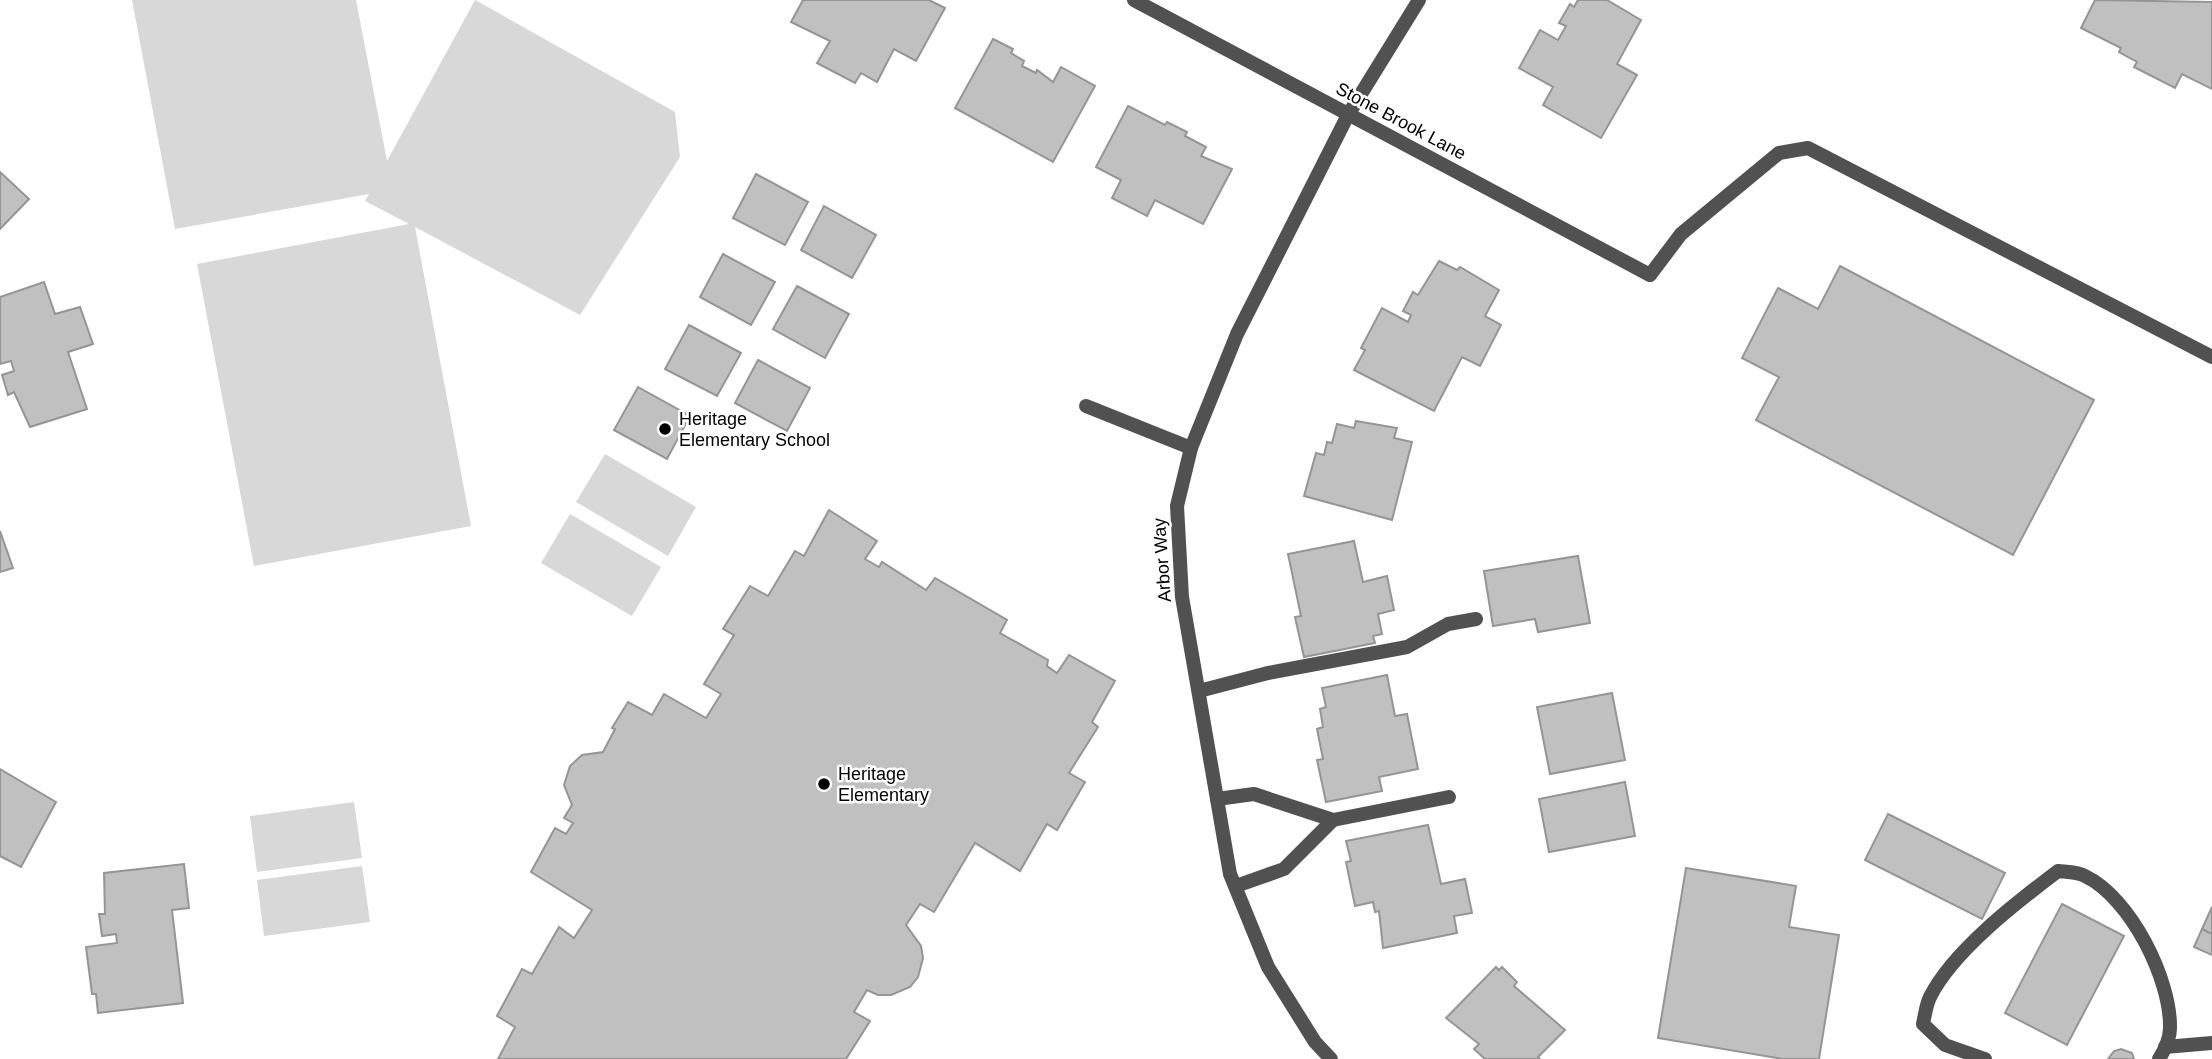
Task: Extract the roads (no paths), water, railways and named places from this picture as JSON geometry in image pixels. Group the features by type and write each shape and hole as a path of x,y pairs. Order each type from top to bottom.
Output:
{"street":[{"name":"Stone Brook Lane","path":"1134,0 1650,275 1681,234 1779,153 1808,148 2212,357"},
{"name":"Arbor Way","path":"1331,1059 1315,1042 1268,967 1230,874 1182,597 1177,506 1191,448 1237,334 1348,115 1419,0"},
{"path":"1086,406 1191,448"},
{"path":"1199,691 1268,673 1407,647 1448,624 1476,619"},
{"path":"1217,799 1254,794 1333,820 1450,797"},
{"path":"1236,886 1284,869 1333,820"},
{"path":"1985,1059 1945,1045 1923,1024 1928,999 1944,975 1975,943 2030,892 2059,871 2085,876 2105,892 2127,914 2148,948 2169,1006 2171,1032 2162,1053"},
{"path":"2162,1053 2212,1043"}],"place":[{"name":"Heritage Elementary School","path":"665,429"},
{"name":"Heritage Elementary","path":"824,784"}]}
